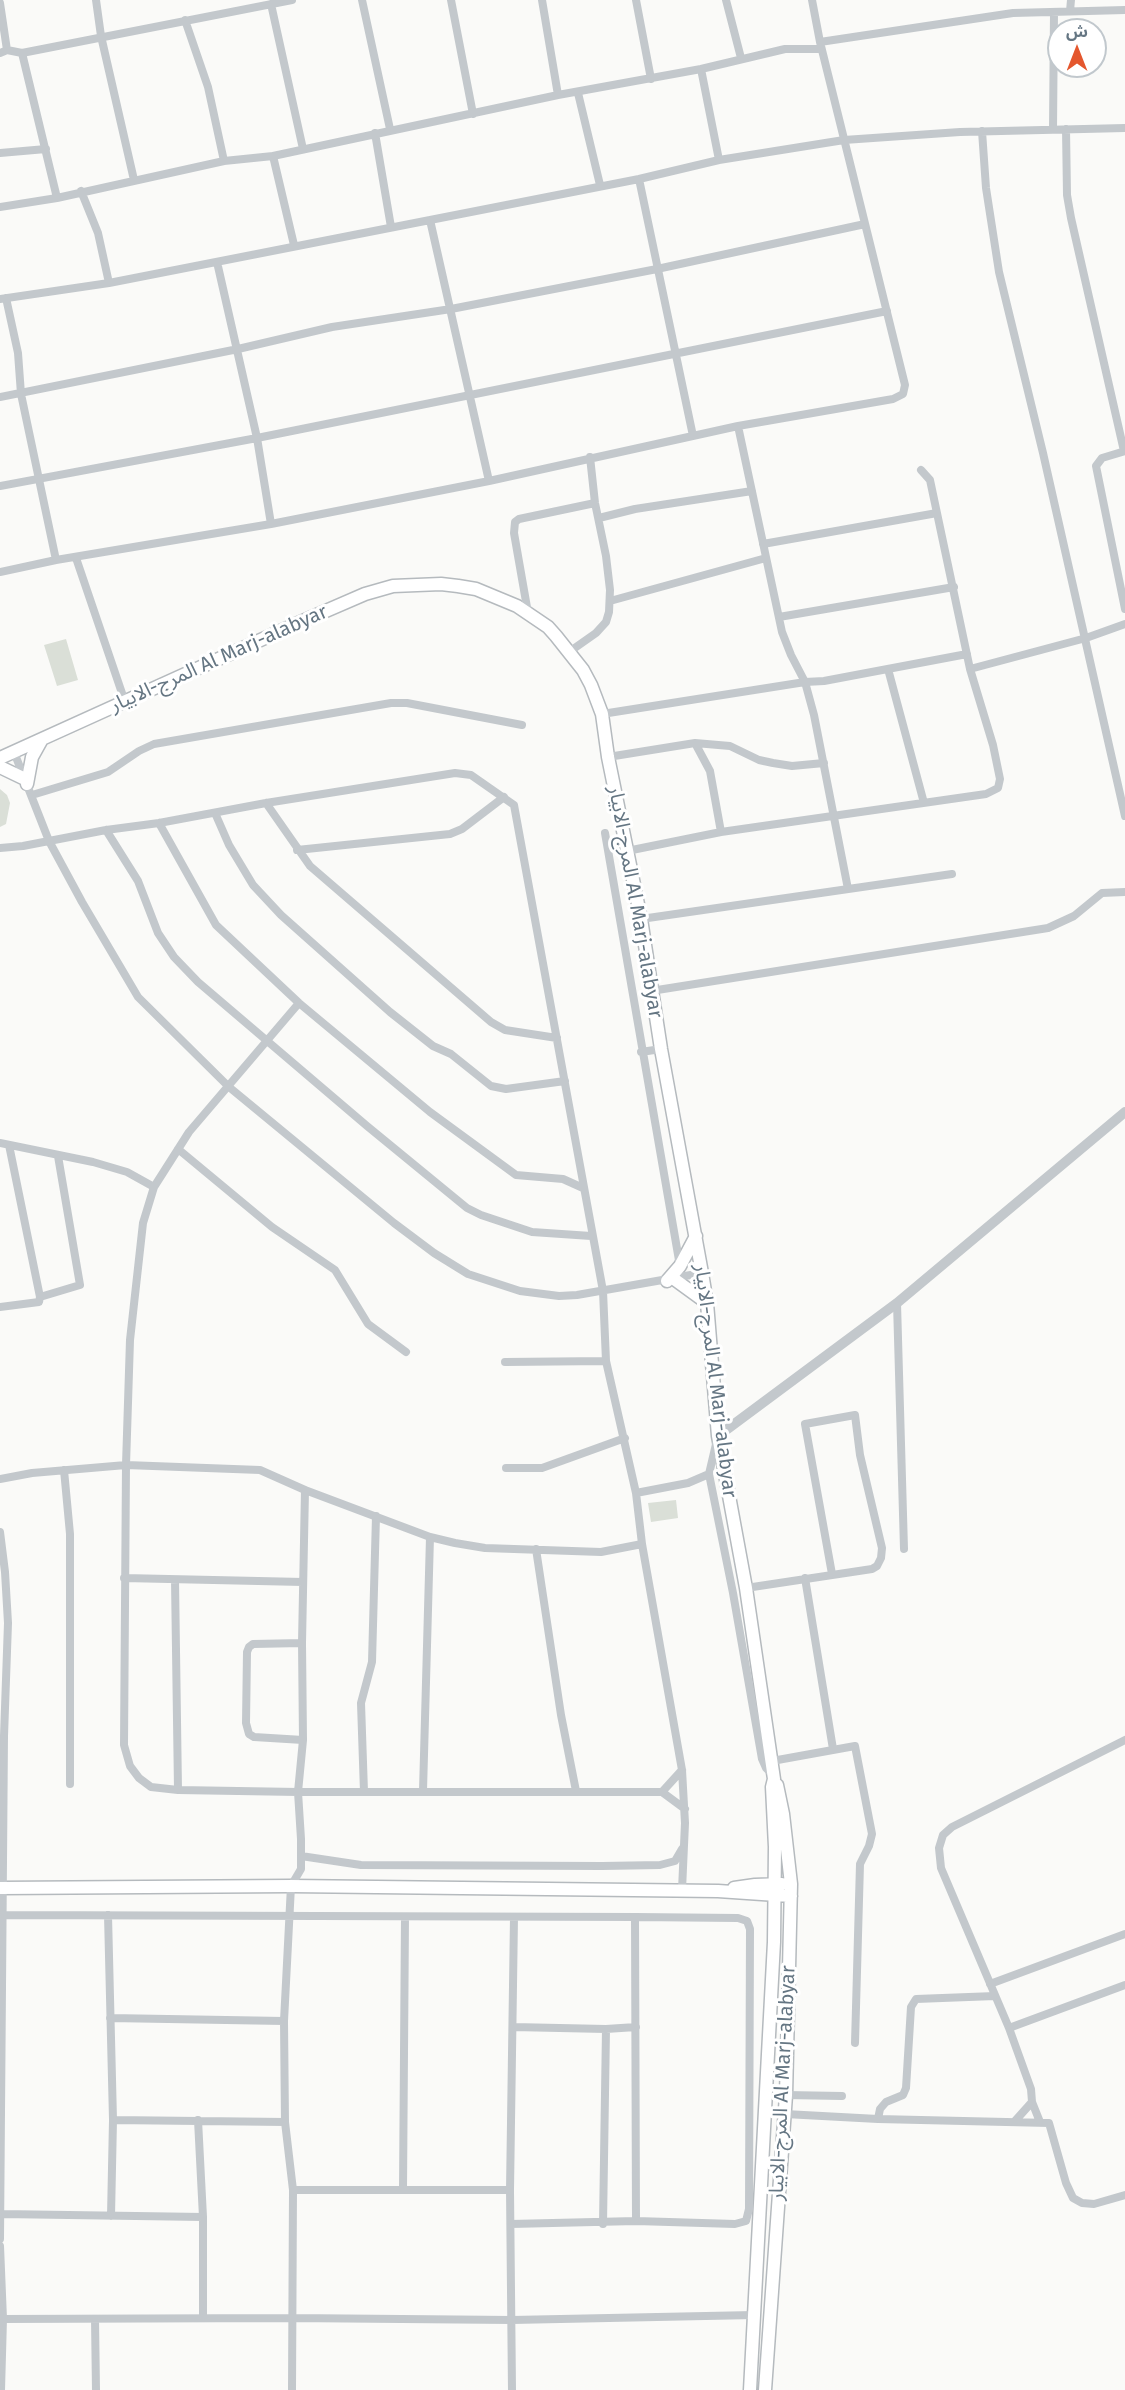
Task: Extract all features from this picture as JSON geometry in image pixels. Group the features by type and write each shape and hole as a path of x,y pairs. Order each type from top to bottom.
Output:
{"main road":[{"name":"المرج-الابيار Al Marj-alabyar","path":"0,758 298,623 365,594 393,586 441,584 476,589 498,597 548,627 583,670 602,714 608,757 641,919 661,1049 696,1236 707,1303 718,1436 746,1588 774,1777 772,1787 775,1890 767,2097 750,2390"},
{"path":"0,767 28,786 33,755 42,739"},
{"path":"696,1236 670,1280 707,1303"},
{"name":"المرج-الابيار Al Marj-alabyar","path":"765,2390 786,2095 791,1890 779,1787 774,1777"},
{"path":"752,1889 768,1875 775,1862"},
{"path":"2,1888 291,1886 791,1890"},
{"path":"752,1889 765,1903 774,1918"}],"street":[{"path":"96,0 101,36 134,180"},
{"path":"0,3 4,51 22,53 292,0"},
{"path":"362,0 390,129"},
{"path":"451,0 473,114"},
{"path":"542,0 558,96"},
{"path":"636,0 651,79"},
{"path":"726,0 741,58"},
{"path":"0,572 56,560 271,524 489,481 738,426 893,399 903,394 905,385 820,45 812,0"},
{"path":"1070,11 1071,0"},
{"path":"272,4 303,149"},
{"path":"0,207 57,198 224,161 273,156 390,129 701,69 785,49 1013,13 1125,10"},
{"path":"1053,129 1054,13"},
{"path":"185,20 208,87 224,161"},
{"path":"22,53 57,198"},
{"path":"701,69 719,160"},
{"path":"578,93 600,185"},
{"path":"56,560 21,394 18,352 3,299 109,283 639,179 719,160 844,140 982,131 1125,128"},
{"path":"1066,129 1067,195 1071,218 1124,451 1102,458 1096,466 1125,609"},
{"path":"982,131 986,188 999,272 1086,638 1125,816"},
{"path":"375,134 391,227"},
{"path":"0,153 46,149"},
{"path":"273,156 294,245"},
{"path":"639,179 693,436"},
{"path":"81,191 98,233 109,283"},
{"path":"430,220 489,481"},
{"path":"0,397 238,349 332,327 451,309 657,269 865,224"},
{"path":"217,262 257,438 271,524"},
{"path":"0,486 257,438 887,311"},
{"path":"738,426 779,616 788,649 805,682 824,764 848,889"},
{"path":"569,652 596,633 606,622 610,601 606,556 595,504 590,457"},
{"path":"627,851 721,832 986,794 994,791 999,785 1000,778 993,745 970,669 930,480 921,470"},
{"path":"599,518 635,509 752,491"},
{"path":"528,613 514,533 515,522 519,519 595,504"},
{"path":"763,544 937,513"},
{"path":"76,558 125,702"},
{"path":"610,601 766,558"},
{"path":"779,616 954,586"},
{"path":"970,669 1086,638 1125,624"},
{"path":"602,714 805,682 824,681 967,654"},
{"path":"888,669 924,803"},
{"path":"28,786 108,772 139,751 154,744 371,706 407,703 522,725"},
{"path":"608,757 695,743 730,746 759,760 773,763 792,766 824,764"},
{"path":"695,743 710,771 721,832"},
{"path":"14,752 49,841 132,989 143,1003 229,1087 394,1223 434,1253 468,1274 520,1291 559,1296 702,1274"},
{"path":"0,848 455,773 471,775 514,805 591,1236 603,1291 606,1360 636,1493 642,1544 682,1770 684,1809 682,1890"},
{"path":"297,850 450,834 462,829 504,797"},
{"path":"266,803 310,866 490,1022 505,1030 557,1038"},
{"path":"215,813 229,845 253,885 281,915 390,1012 433,1046 451,1054 491,1086 506,1089 564,1081"},
{"path":"159,823 216,925 299,1003 430,1112 516,1175 563,1179 583,1188"},
{"path":"106,830 138,881 158,933 170,952 198,982 367,1126 467,1208 480,1215 526,1230 591,1236"},
{"path":"605,833 641,1052 680,1266"},
{"path":"641,919 952,874"},
{"path":"651,991 1048,928 1074,916 1102,893 1125,892"},
{"path":"299,1003 197,1123 178,1149 154,1187 140,1238 130,1340 126,1466 124,1745 130,1766 139,1778 151,1786 178,1790 662,1792 684,1809"},
{"path":"641,1052 661,1049"},
{"path":"774,1777 762,1759 734,1593 709,1474 718,1436 897,1303 1125,1112"},
{"path":"0,1307 39,1302 40,1297 5,1144 93,1162 127,1172 154,1187"},
{"path":"178,1149 272,1227 335,1270 368,1323 406,1352"},
{"path":"40,1297 80,1285 57,1156"},
{"path":"897,1303 904,1549"},
{"path":"505,1362 606,1360"},
{"path":"746,1588 872,1569 877,1566 882,1548 860,1455 855,1415 805,1424 832,1574"},
{"path":"506,1468 542,1468 625,1438"},
{"path":"0,1479 64,1470 126,1466 260,1470 305,1490 430,1537 485,1548 601,1552 642,1544"},
{"path":"64,1470 70,1534 70,1784"},
{"path":"636,1493 688,1483 709,1474"},
{"path":"292,2390 293,2190 285,2122 284,2021 291,1886 301,1869 298,1792 303,1740 305,1490"},
{"path":"364,1792 361,1703 372,1662 376,1516"},
{"path":"0,1532 5,1572 0,2239"},
{"path":"423,1791 428,1690 430,1537"},
{"path":"536,1549 561,1714 576,1791"},
{"path":"124,1578 303,1582"},
{"path":"805,1578 834,1749"},
{"path":"175,1580 178,1790"},
{"path":"302,1642 253,1644 249,1647 246,1723 249,1734 254,1737 303,1740"},
{"path":"1040,2122 1009,2028 941,1868 939,1848 943,1835 962,1822 1125,1740"},
{"path":"772,1761 855,1746 872,1834 860,1864 855,2043"},
{"path":"662,1792 682,1770"},
{"path":"301,1856 362,1865 660,1865 675,1861 684,1846"},
{"path":"2,1915 635,1917 738,1918 747,1921 750,1929 749,2216 746,2221 735,2224 636,2221 603,2224 511,2224"},
{"path":"108,1915 113,2120 111,2216"},
{"path":"403,2189 405,1917"},
{"path":"512,2390 510,2190 514,1917"},
{"path":"635,1917 636,2221"},
{"path":"990,1984 1125,1934"},
{"path":"1009,2028 1125,1984"},
{"path":"879,2119 880,2109 886,2102 903,2095 906,2088 911,2007 916,1999 995,1996"},
{"path":"110,2018 284,2021"},
{"path":"513,2027 606,2029 636,2027"},
{"path":"603,2224 606,2029"},
{"path":"786,2095 842,2096"},
{"path":"1015,2121 1032,2102"},
{"path":"785,2114 1049,2123 1066,2183 1073,2198 1082,2203 1094,2204 1125,2195"},
{"path":"113,2120 285,2122"},
{"path":"198,2120 203,2217 203,2318"},
{"path":"293,2190 510,2190"},
{"path":"1,2214 203,2217"},
{"path":"0,2246 1,2390"},
{"path":"1,2319 512,2320 754,2315"},
{"path":"95,2319 96,2390"}],"shaded area":[{"path":"66,639 78,680 57,686 44,645"},
{"path":"0,789 7,795 10,803 6,824 0,827"},
{"path":"676,1500 678,1518 651,1522 648,1503"}]}
